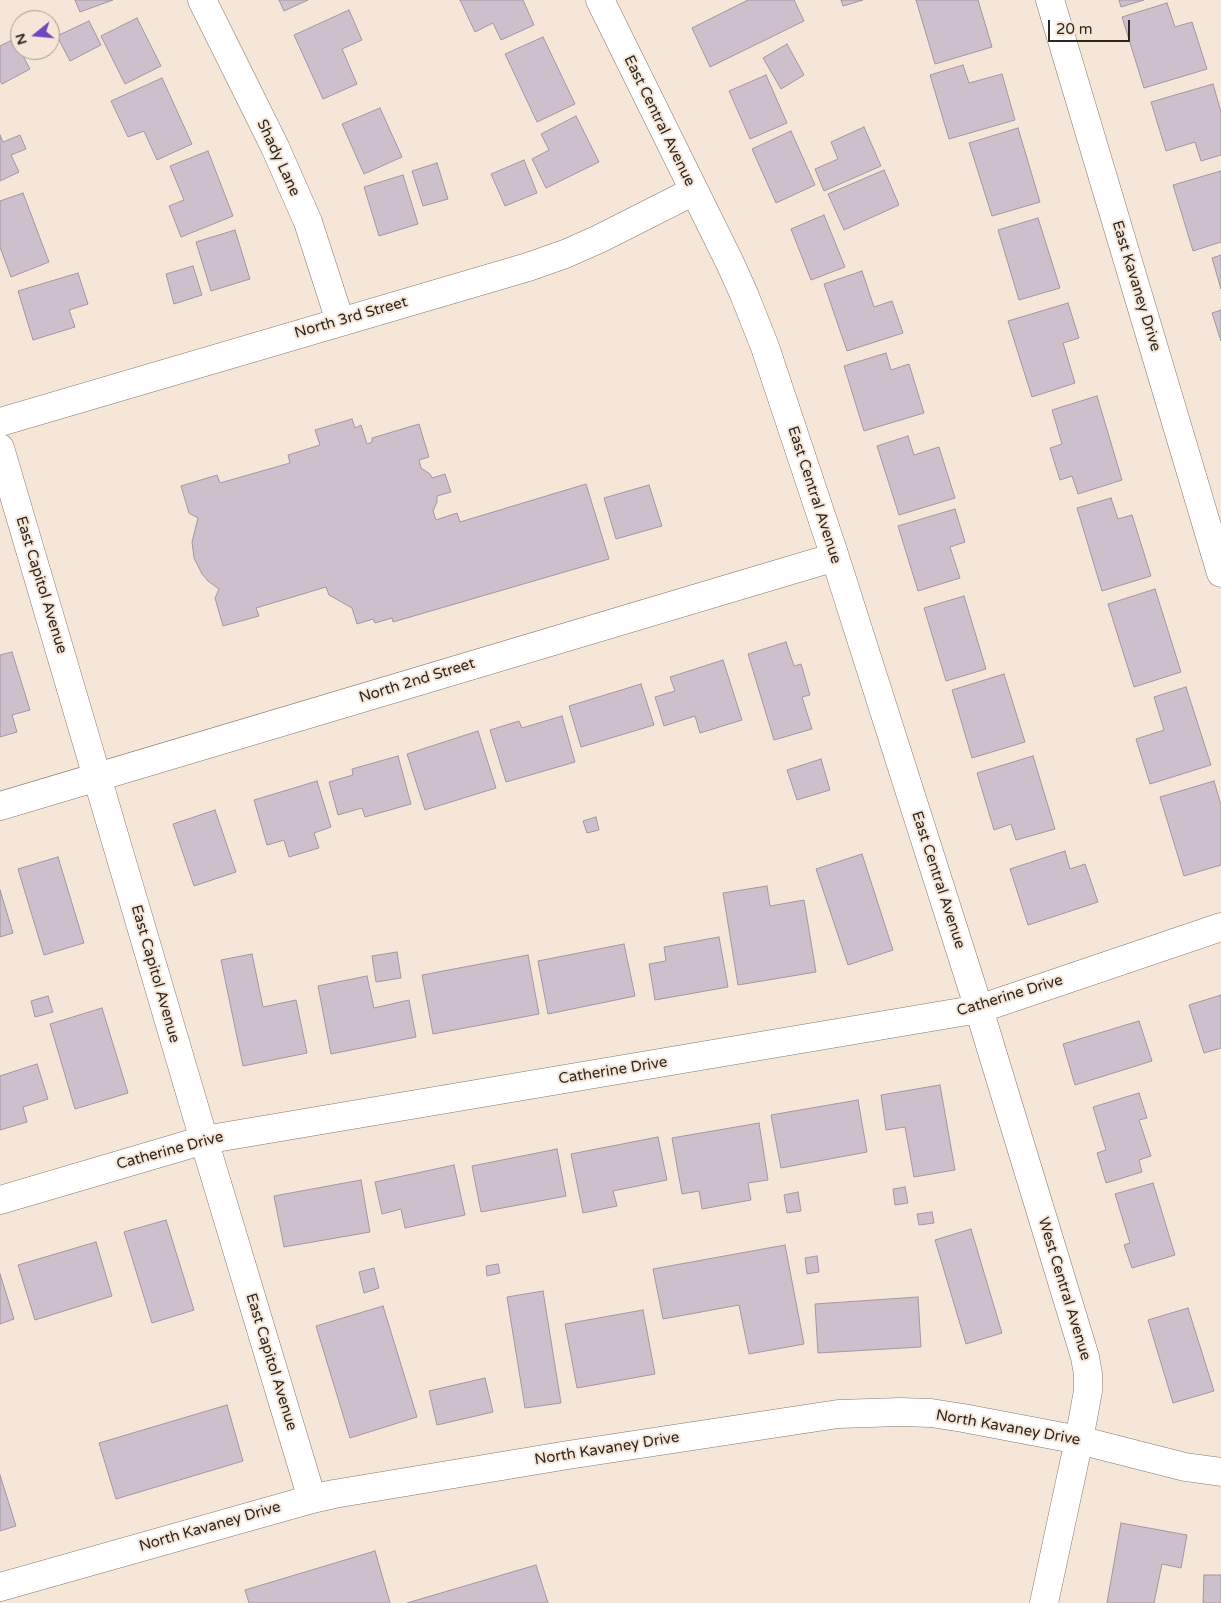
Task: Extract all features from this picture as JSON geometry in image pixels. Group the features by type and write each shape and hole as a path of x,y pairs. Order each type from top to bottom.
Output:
{"street":[{"name":"Shady Lane","path":"202,0 275,147 298,198 340,321"},
{"name":"East Kavaney Drive","path":"1050,0 1221,573"},
{"name":"East Central Avenue","path":"602,1 730,263 753,316 835,557 979,1009"},
{"name":"North 3rd Street","path":"0,422 528,267 565,254 694,191"},
{"name":"East Capitol Avenue","path":"0,448 312,1499"},
{"name":"North 2nd Street","path":"0,806 835,557"},
{"name":"Catherine Drive","path":"0,1200 204,1140 979,1009 1221,927"},
{"name":"West Central Avenue","path":"979,1009 1086,1357 1088,1374 1088,1391 1079,1440 1044,1603"},
{"name":"North Kavaney Drive","path":"0,1587 312,1499 568,1455 838,1414 931,1413 1079,1440 1185,1467 1221,1472"}],"building":[{"path":"75,0 113,0 80,12"},
{"path":"279,0 308,0 284,11"},
{"path":"460,0 523,0 534,25 501,40 493,23 475,32"},
{"path":"748,0 794,0 804,21 710,67 692,28"},
{"path":"841,0 863,0 843,6"},
{"path":"916,0 978,0 992,47 935,64"},
{"path":"1119,0 1144,0 1121,7"},
{"path":"1167,3 1175,27 1192,22 1207,69 1144,88 1122,17"},
{"path":"349,10 362,40 342,49 357,84 323,99 294,35"},
{"path":"137,18 161,66 125,84 101,36"},
{"path":"89,21 101,45 70,61 60,42 60,35"},
{"path":"543,37 575,104 537,122 505,54"},
{"path":"10,41 10,60 25,60 30,69 2,84 0,81 0,46"},
{"path":"787,44 804,75 781,89 763,58"},
{"path":"963,65 969,83 1002,74 1015,120 949,139 930,75"},
{"path":"766,75 787,123 750,139 729,91"},
{"path":"162,78 192,144 157,160 144,131 128,137 111,101"},
{"path":"1213,84 1221,112 1221,155 1201,161 1195,142 1166,151 1151,102"},
{"path":"380,108 402,157 364,174 342,124"},
{"path":"576,116 599,162 546,188 532,159 549,150 541,134"},
{"path":"864,127 881,166 824,191 815,169 838,159 831,142"},
{"path":"1018,128 1040,202 992,216 969,143"},
{"path":"791,131 815,185 776,203 752,149"},
{"path":"0,135 3,142 20,135 26,149 11,155 19,172 0,181"},
{"path":"208,151 233,216 181,237 169,206 184,200 170,166"},
{"path":"524,160 537,193 505,206 491,174"},
{"path":"437,163 448,199 423,206 412,171"},
{"path":"884,170 899,205 844,230 828,194"},
{"path":"1221,171 1221,242 1193,251 1173,185"},
{"path":"403,175 418,224 379,236 364,187"},
{"path":"23,193 49,262 11,277 0,247 0,201"},
{"path":"824,215 845,267 811,280 791,229"},
{"path":"1038,218 1060,288 1019,300 998,230"},
{"path":"235,230 250,279 211,291 196,242"},
{"path":"1221,255 1221,289 1212,258"},
{"path":"193,266 202,295 174,304 166,274"},
{"path":"862,271 874,307 892,301 903,333 847,351 824,284"},
{"path":"78,273 88,304 69,310 75,327 33,340 18,291"},
{"path":"1068,303 1079,338 1063,343 1075,383 1032,397 1008,321"},
{"path":"1221,310 1221,341 1212,313"},
{"path":"886,353 891,370 909,364 924,413 864,431 844,366"},
{"path":"1097,396 1122,480 1078,494 1072,476 1060,480 1050,448 1062,444 1052,410"},
{"path":"352,419 355,428 361,425 367,444 372,442 372,438 419,424 429,457 419,460 421,468 430,474 432,478 445,474 451,492 437,496 437,502 433,511 436,520 457,513 460,522 586,484 609,559 393,622 392,618 375,623 373,619 357,624 352,608 329,595 326,587 256,608 259,616 223,626 215,598 219,589 202,574 194,558 192,542 198,518 189,513 181,486 217,475 220,483 290,463 288,455 320,445 315,430"},
{"path":"908,436 914,455 939,447 955,498 899,515 877,446"},
{"path":"649,485 662,526 616,539 604,498"},
{"path":"1111,498 1118,519 1132,515 1151,576 1102,591 1077,508"},
{"path":"955,509 965,542 950,547 960,578 918,591 898,526"},
{"path":"1155,589 1181,672 1134,687 1108,604"},
{"path":"964,596 986,669 946,681 924,608"},
{"path":"786,642 794,666 801,664 810,695 802,697 812,729 774,740 748,654"},
{"path":"12,652 30,710 12,715 17,732 0,737 0,655"},
{"path":"723,660 742,720 700,733 695,716 664,726 655,697 675,691 670,677"},
{"path":"1004,674 1025,742 972,758 952,690"},
{"path":"641,684 654,725 581,747 569,706"},
{"path":"1186,687 1211,765 1150,784 1136,739 1164,730 1154,697"},
{"path":"562,716 575,762 506,782 490,730 519,721 522,728"},
{"path":"478,731 496,788 425,810 407,754"},
{"path":"398,756 411,804 365,817 362,808 338,815 329,782 353,775 352,769"},
{"path":"1033,756 1055,829 1016,840 1011,824 994,830 977,773"},
{"path":"821,759 830,790 797,800 787,770"},
{"path":"317,781 331,827 314,833 319,848 289,857 284,840 267,845 254,800"},
{"path":"1214,781 1221,805 1221,865 1184,876 1160,797"},
{"path":"215,810 236,872 194,886 173,824"},
{"path":"596,817 599,830 587,833 583,821"},
{"path":"1065,851 1070,869 1085,864 1098,902 1028,925 1010,869"},
{"path":"862,854 893,950 848,965 816,869"},
{"path":"58,857 84,943 44,955 18,869"},
{"path":"767,886 770,906 804,900 816,972 738,985 723,893"},
{"path":"0,890 13,933 0,937"},
{"path":"719,937 728,987 655,1000 649,964 666,961 664,947"},
{"path":"624,944 635,996 548,1014 538,961"},
{"path":"397,952 401,978 376,982 372,956"},
{"path":"252,954 263,1007 296,1000 307,1053 243,1066 221,960"},
{"path":"528,955 539,1014 433,1034 422,975"},
{"path":"367,976 374,1008 409,1000 416,1037 331,1054 318,986"},
{"path":"1221,995 1221,1048 1204,1053 1189,1005"},
{"path":"48,996 53,1012 35,1017 31,1001"},
{"path":"102,1008 128,1093 75,1109 50,1024"},
{"path":"1139,1021 1152,1061 1075,1085 1063,1044"},
{"path":"37,1064 48,1099 23,1107 27,1122 0,1130 0,1076"},
{"path":"940,1085 955,1170 914,1177 905,1127 886,1130 881,1095"},
{"path":"1139,1093 1147,1118 1139,1120 1151,1156 1139,1160 1142,1172 1106,1183 1097,1153 1106,1150 1093,1107"},
{"path":"858,1100 867,1152 781,1168 771,1115"},
{"path":"759,1123 768,1180 748,1183 751,1200 702,1209 699,1191 682,1194 672,1138"},
{"path":"658,1137 667,1180 613,1191 617,1206 583,1213 571,1154"},
{"path":"557,1149 566,1196 481,1212 472,1166"},
{"path":"454,1165 465,1215 405,1228 401,1209 382,1214 375,1182"},
{"path":"361,1180 370,1232 284,1247 274,1196"},
{"path":"1153,1183 1175,1255 1132,1268 1124,1245 1130,1243 1115,1194"},
{"path":"905,1187 908,1203 895,1205 893,1189"},
{"path":"798,1192 801,1211 787,1213 784,1195"},
{"path":"932,1212 934,1223 919,1225 917,1214"},
{"path":"166,1220 194,1310 152,1323 124,1232"},
{"path":"971,1229 1002,1333 966,1344 935,1240"},
{"path":"96,1242 112,1296 35,1320 18,1265"},
{"path":"785,1245 804,1344 749,1354 739,1305 663,1319 653,1269"},
{"path":"817,1256 819,1272 807,1274 805,1258"},
{"path":"498,1264 500,1273 487,1276 486,1266"},
{"path":"374,1268 379,1288 364,1293 359,1272"},
{"path":"0,1274 14,1319 0,1324"},
{"path":"543,1291 561,1403 525,1408 507,1297"},
{"path":"918,1297 921,1347 818,1353 815,1304"},
{"path":"383,1306 417,1417 350,1438 316,1326"},
{"path":"1188,1308 1214,1391 1173,1403 1148,1320"},
{"path":"643,1310 655,1374 577,1388 565,1324"},
{"path":"485,1378 493,1412 437,1425 429,1391"},
{"path":"227,1405 243,1461 116,1499 99,1443"},
{"path":"0,1475 16,1526 0,1531"},
{"path":"1121,1523 1187,1535 1181,1568 1162,1564 1154,1603 1107,1603"},
{"path":"375,1551 390,1603 249,1603 245,1590"},
{"path":"536,1565 548,1603 407,1603"},
{"path":"1204,1575 1221,1575 1221,1603 1203,1603"}]}
